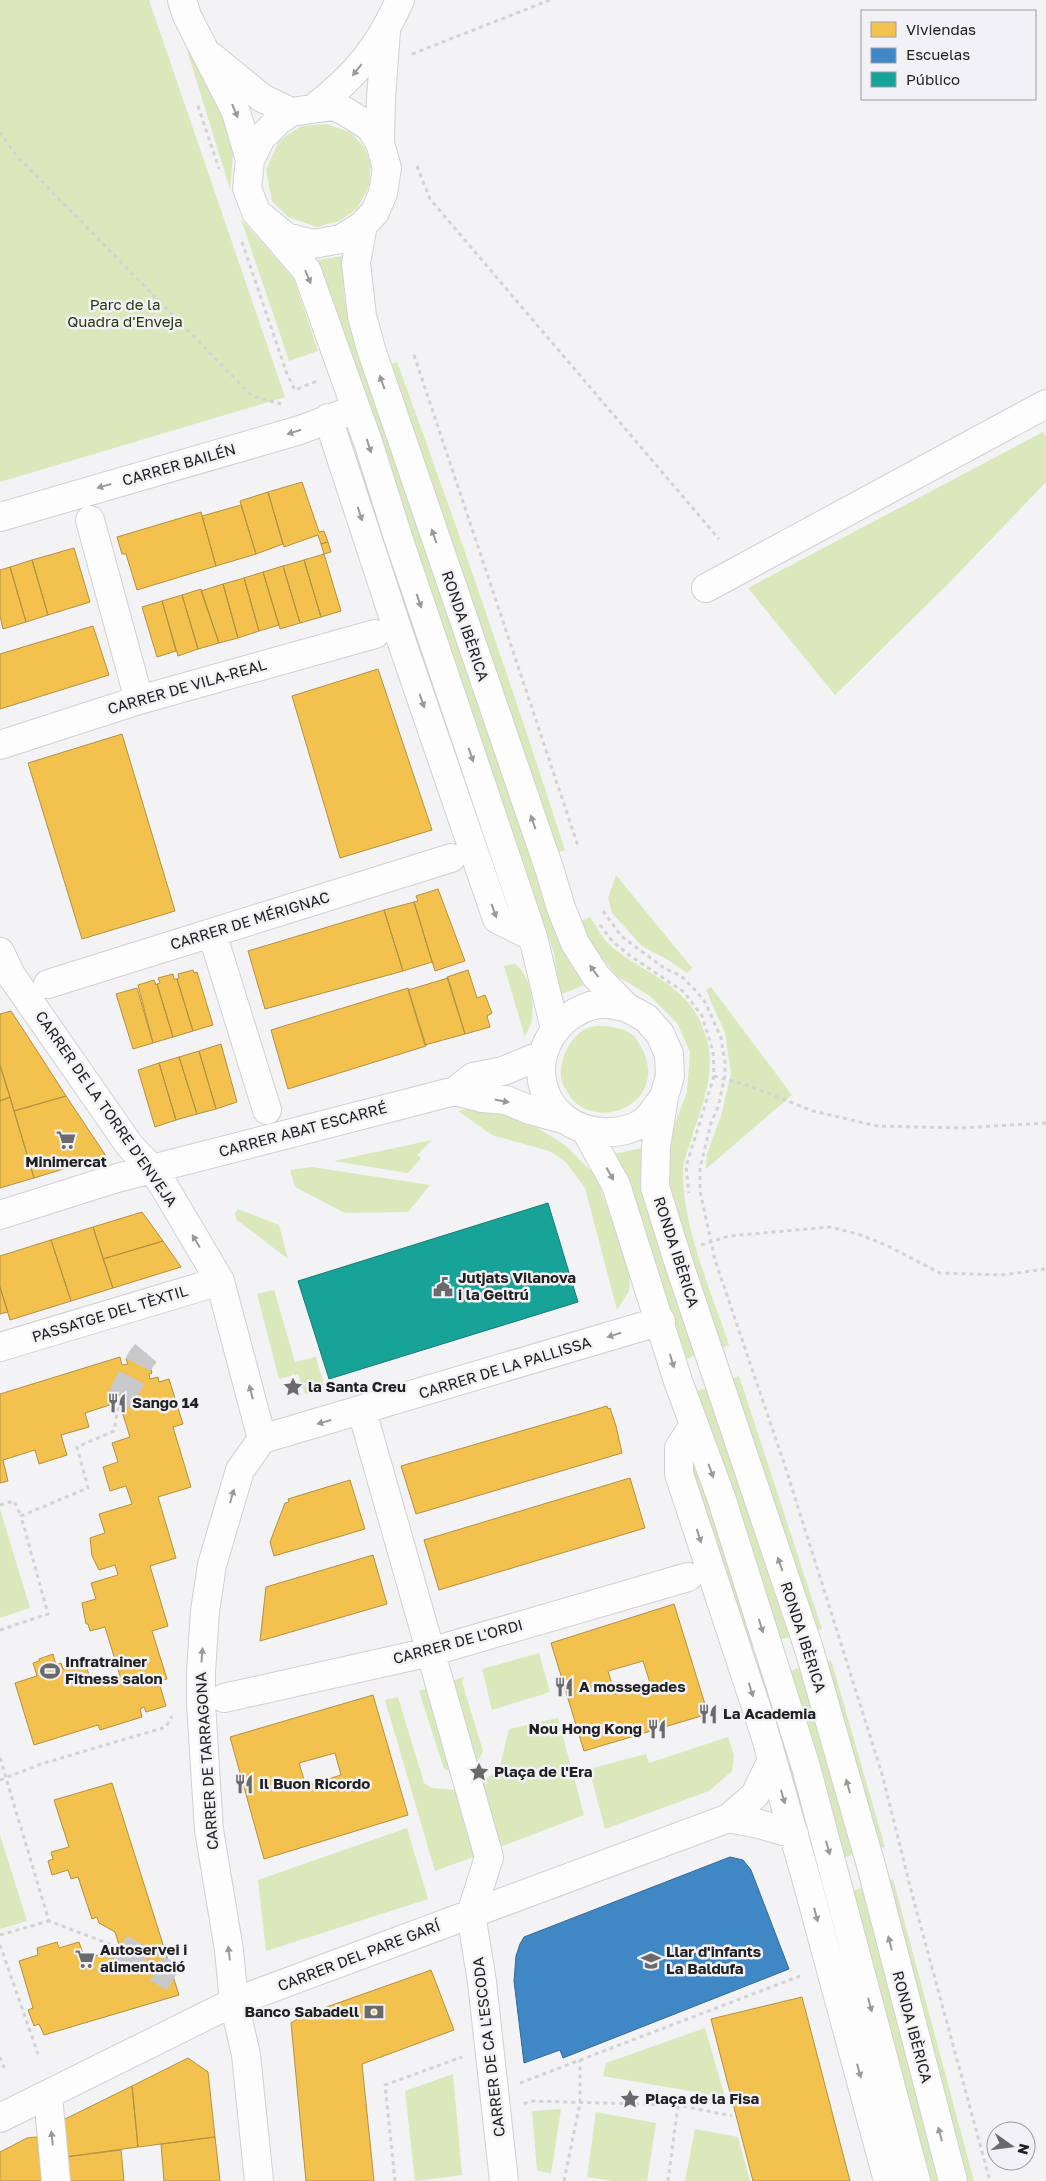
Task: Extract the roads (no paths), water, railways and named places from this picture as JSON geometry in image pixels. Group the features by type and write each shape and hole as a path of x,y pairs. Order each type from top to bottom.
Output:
{"street":[{"name":"RONDA IBÈRICA","path":"182,0 187,16 236,112 250,160 247,188 256,212 307,271 356,410 533,937 555,1029"},
{"path":"302,110 353,75 386,31 400,0"},
{"path":"380,143 386,31"},
{"name":"RONDA IBÈRICA","path":"206,52 262,98 302,110"},
{"name":"RONDA IBÈRICA","path":"250,160 262,138 278,121 302,110 333,106 370,127 380,143 386,168 383,193 375,212 363,225 341,239 313,244 286,237 256,212"},
{"name":"RONDA IBÈRICA","path":"363,225 356,263 362,316 375,362 550,871 561,908 575,943 591,968 626,1007 646,1018 660,1034 669,1054 670,1076 664,1097 656,1146 655,1187 808,1649 872,1869 953,2181"},
{"path":"706,588 1046,404"},
{"name":"CARRER BAILÉN","path":"0,517 300,430 328,418 356,410"},
{"path":"328,418 397,628 497,919 533,937"},
{"path":"90,520 138,700"},
{"name":"CARRER DE VILA-REAL","path":"0,745 138,700 376,634"},
{"name":"CARRER DE MÉRIGNAC","path":"48,984 451,858"},
{"path":"212,933 267,1110"},
{"name":"CARRER DE LA TORRE D'ENVEJA","path":"4,968 130,1146 152,1169 220,1281 262,1440"},
{"name":"RONDA IBÈRICA","path":"626,1007 600,1004 575,1012 555,1029 542,1055 541,1078 548,1100 575,1125 616,1185 661,1321 678,1381 721,1497 806,1767 916,2181"},
{"path":"455,1091 473,1077 503,1071 542,1055"},
{"name":"RONDA IBÈRICA","path":"455,1091 482,1098 506,1100 575,1125 616,1133 645,1121 664,1097"},
{"name":"CARRER ABAT ESCARRÉ","path":"0,1215 117,1178 455,1091"},
{"name":"PASSATGE DEL TÈXTIL","path":"0,1347 220,1281"},
{"name":"CARRER DE LA PALLISSA","path":"262,1440 661,1321"},
{"path":"362,1411 489,1857 471,1914"},
{"path":"694,1425 679,1448 679,1474 744,1668 794,1834 888,2181"},
{"name":"CARRER DE TARRAGONA","path":"259,2181 246,2055 234,2002 229,1950 209,1830 201,1704 201,1672 205,1610 212,1565 240,1470 262,1440"},
{"name":"CARRER DE L'ORDI","path":"224,1698 430,1652 688,1577"},
{"name":"CARRER DEL PARE GARÍ","path":"0,2118 48,2096 234,2002 729,1818 755,1795 772,1760"},
{"path":"729,1818 794,1834"},
{"name":"CARRER DE CA L'ESCODA","path":"471,1914 482,1982 504,2181"},
{"path":"48,2096 56,2181"}],"tunnel":[{"path":"119,1402 146,1353"},
{"path":"120,1948 174,1978"}],"place":[{"name":"Minimercat","path":"66,1140"},
{"name":"Jutjats Vilanova i la Geltrú","path":"443,1287"},
{"name":"la Santa Creu","path":"293,1387"},
{"name":"Sango 14","path":"117,1403"},
{"name":"Infratrainer Fitness salon","path":"50,1671"},
{"name":"A mossegades","path":"564,1687"},
{"name":"La Academia","path":"708,1714"},
{"name":"Nou Hong Kong","path":"657,1729"},
{"name":"Plaça de l'Era","path":"479,1772"},
{"name":"Il Buon Ricordo","path":"244,1784"},
{"name":"Autoservei i alimentació","path":"85,1959"},
{"name":"Llar d'infants La Baldufa","path":"651,1961"},
{"name":"Banco Sabadell","path":"374,2012"},
{"name":"Plaça de la Fisa","path":"630,2099"}],"park label":[{"name":"Parc de la Quadra d'Enveja","path":"125,314"}]}
